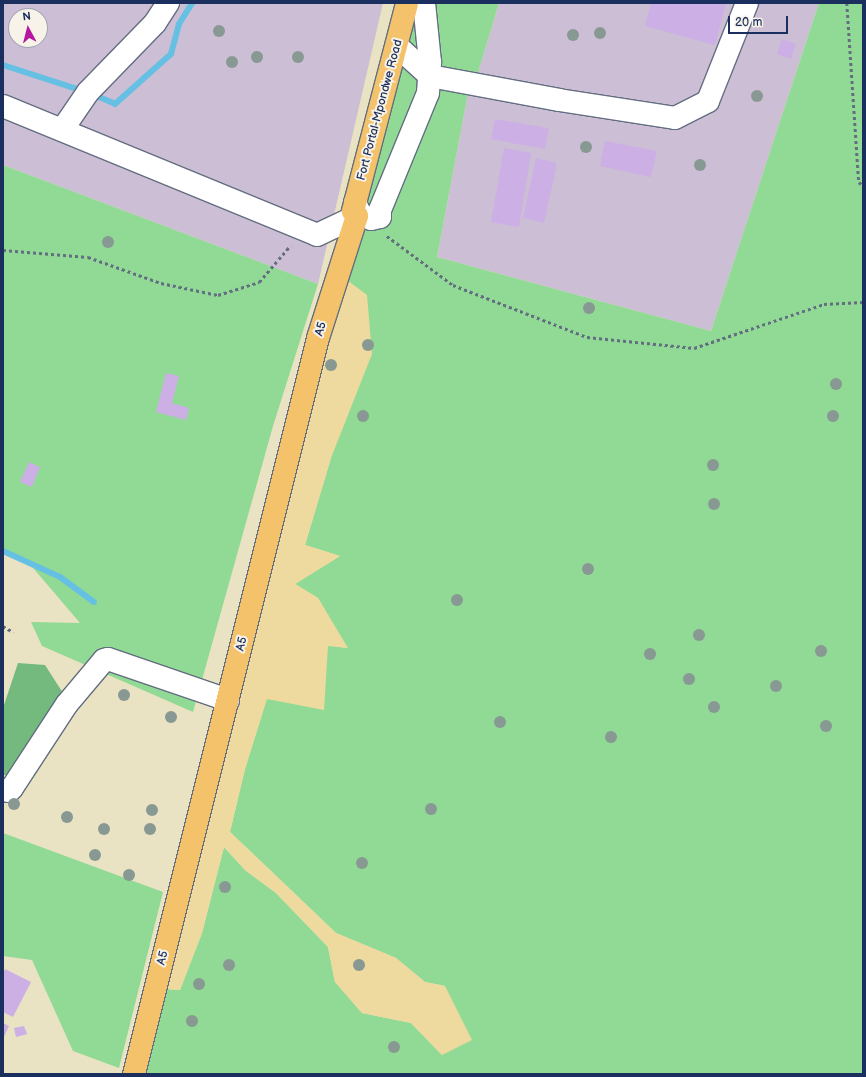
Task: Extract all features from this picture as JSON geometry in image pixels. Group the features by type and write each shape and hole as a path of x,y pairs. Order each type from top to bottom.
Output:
{"highway":[{"name":"Fort Portal-Mpondwe Road","path":"356,209 407,3"},
{"name":"A5","path":"134,1074 318,338 356,209"}],"street":[{"path":"62,130 88,92 155,22 168,3"},
{"path":"3,106 317,235 356,209 360,214 371,219 380,217 380,210 428,93 430,76 424,3"},
{"path":"397,46 430,76 675,118 708,101 747,3"},
{"path":"3,790 9,791 12,788 66,704 104,660 108,659 228,700"}],"path":[{"path":"847,3 859,182 863,186"},
{"path":"384,234 453,285 587,336 694,348 824,304 863,302"},
{"path":"3,250 88,257 161,283 218,295 259,282 288,246 317,235"},
{"path":"3,626 13,632"}],"shaded area":[{"path":"3,3 383,3 318,284 3,165"},
{"path":"499,3 819,3 711,331 437,257 468,93 477,76"}],"green space":[{"path":"409,3 499,3 477,76 468,93 437,257 711,331 819,3 863,3 863,1074 144,1074 165,989 180,990 202,933 224,847 245,870 276,893 328,947 335,982 362,1013 411,1023 442,1055 445,986 425,982 396,958 336,933 230,832 245,769 267,698 328,645 347,648 318,598 295,584 340,556 305,545 331,458 335,271"},
{"path":"3,165 318,284 273,426 193,712 42,646 31,622 80,623 28,562 3,551"},
{"path":"18,663 45,665 63,693 11,775 3,775 3,708"},
{"path":"3,833 163,892 119,1068 73,1051 32,960 3,956"}],"sand":[{"path":"335,271 367,295 372,354 331,458 305,545 340,556 295,584 318,598 348,648 328,646 324,710 267,699 245,769 230,832 336,933 396,958 425,982 445,986 472,1040 442,1055 411,1023 362,1013 335,982 328,947 276,893 245,870 224,847 202,933 180,990 165,989"}],"building":[{"path":"651,3 726,3 715,45 645,26"},
{"path":"782,39 796,44 791,59 777,54"},
{"path":"495,119 549,128 545,149 491,139"},
{"path":"605,141 657,151 651,177 600,166"},
{"path":"504,148 531,153 519,227 491,222"},
{"path":"536,158 557,163 544,223 523,218"},
{"path":"166,373 179,376 172,403 189,408 186,420 156,412"},
{"path":"29,462 40,467 32,487 20,482"},
{"path":"5,969 31,982 13,1017 3,1012 3,974"},
{"path":"3,1023 9,1026 3,1039"},
{"path":"24,1026 27,1034 16,1037 14,1028"}],"waterway":[{"path":"92,94 115,104 171,54 179,24 192,3"},
{"path":"3,65 83,91"},
{"path":"3,551 60,577 94,602"}]}
